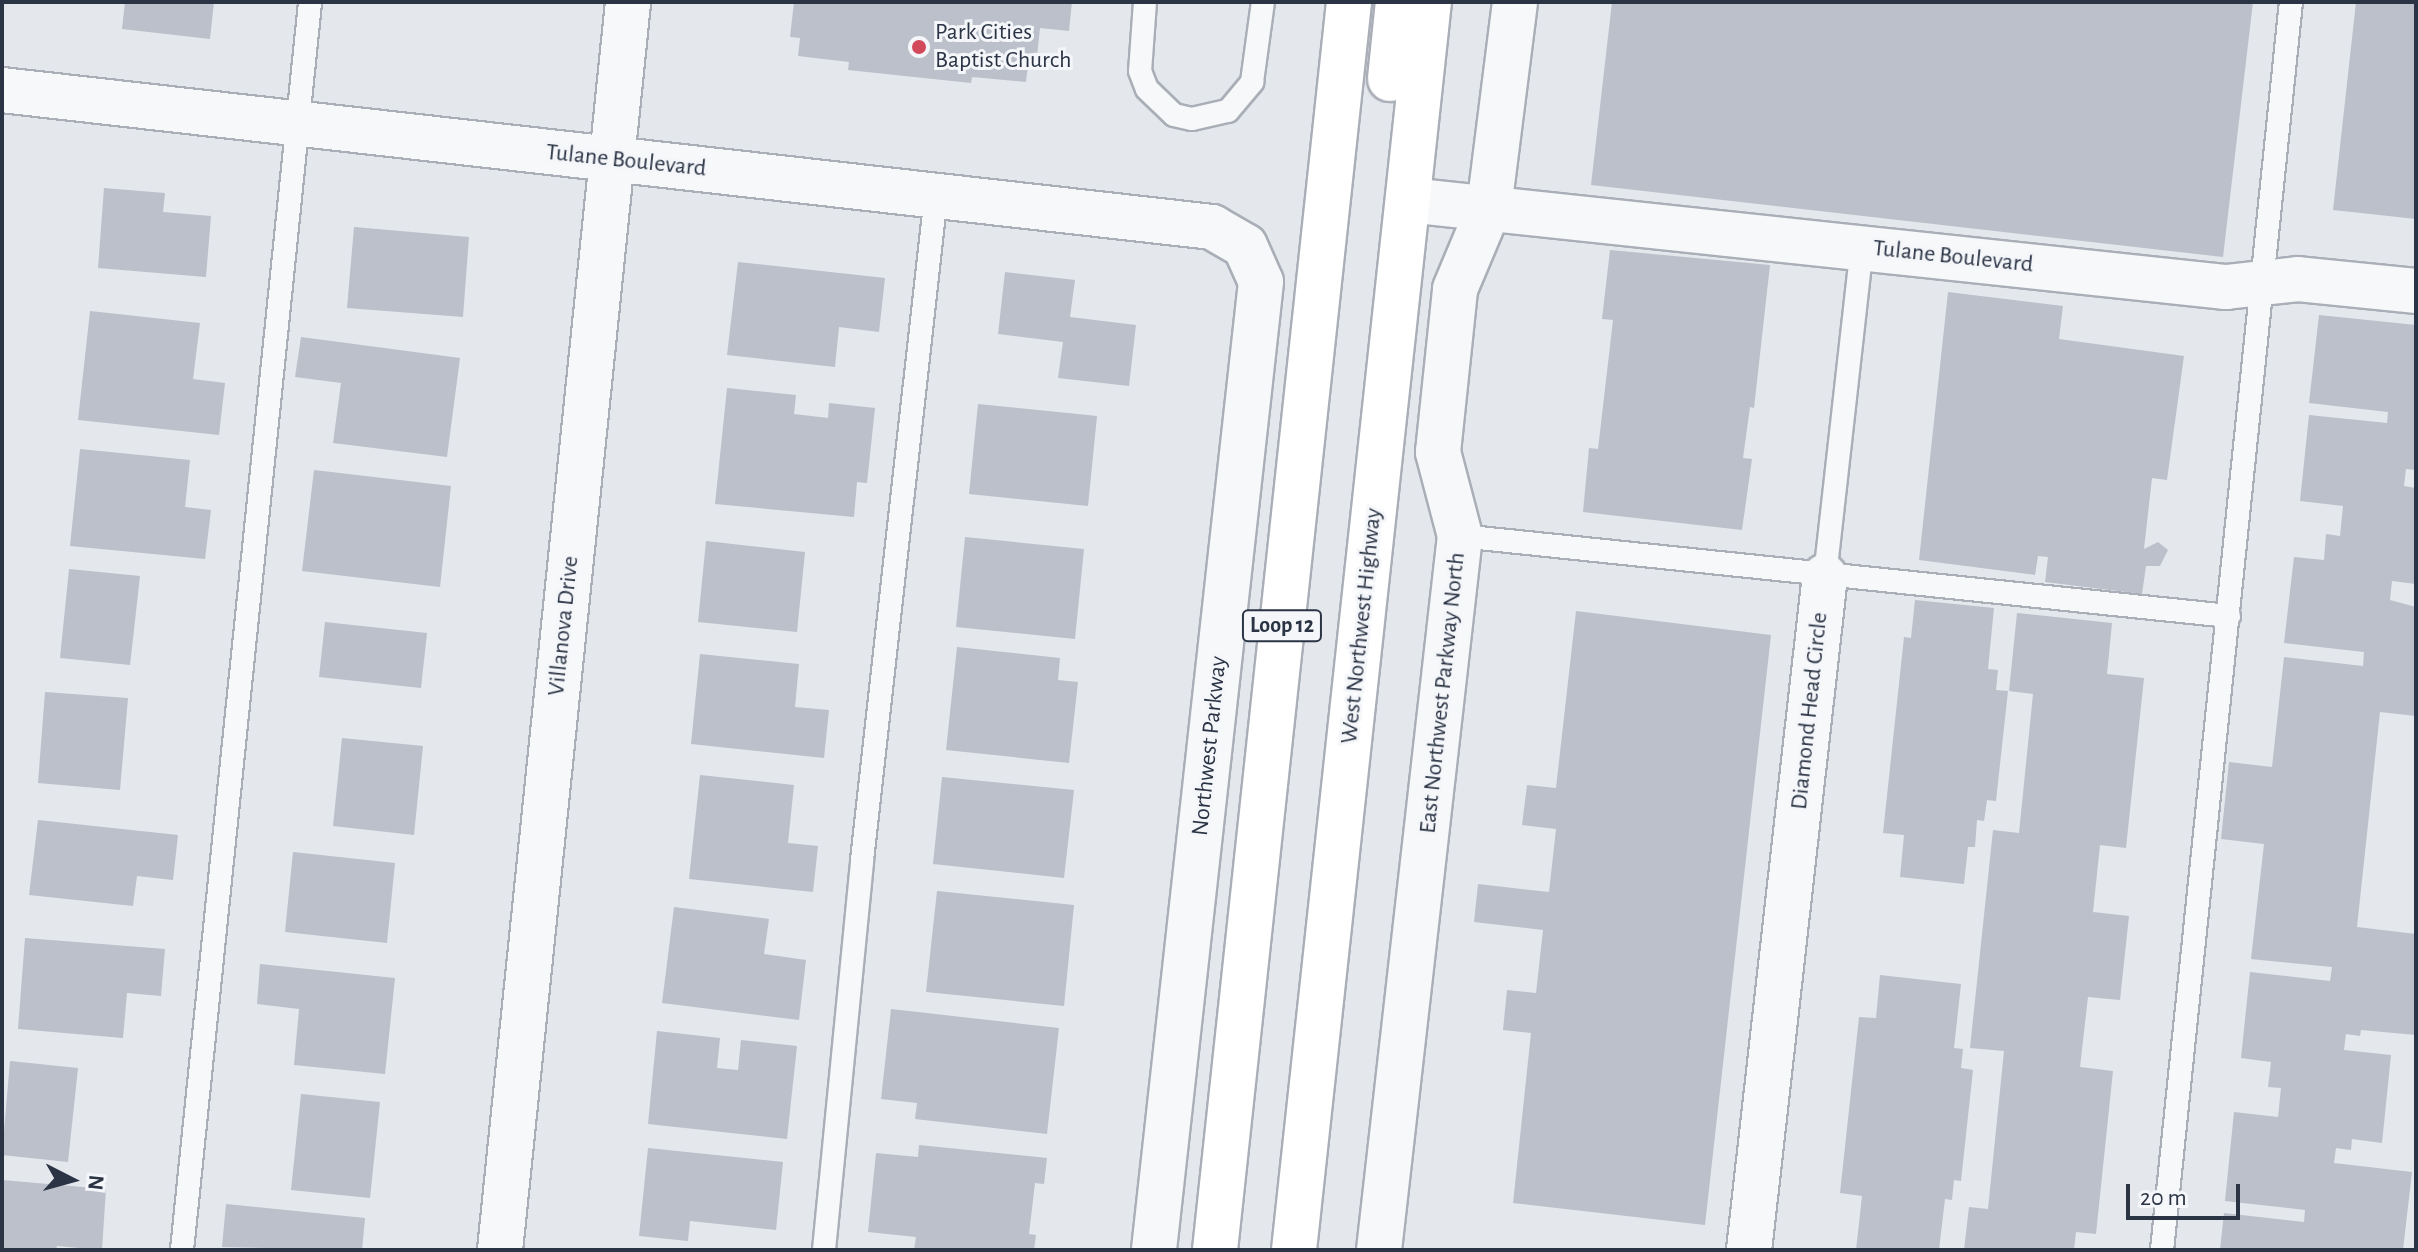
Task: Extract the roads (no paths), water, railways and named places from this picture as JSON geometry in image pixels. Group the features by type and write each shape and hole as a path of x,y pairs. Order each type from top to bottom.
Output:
{"main road":[{"name":"Loop 12","path":"1215,1250 1349,2"},
{"path":"1398,2 1387,111 1408,195"},
{"name":"West Northwest Highway","path":"1294,1250 1429,2"}],"street":[{"name":"Villanova Drive","path":"500,1250 628,2"},
{"name":"East Northwest Parkway North","path":"1379,1250 1460,536 1438,452 1455,289 1489,208 1515,2"},
{"name":"Tulane Boulevard","path":"2,90 1212,227 1245,246"},
{"name":"Tulane Boulevard","path":"1408,195 1489,208 2226,287 2298,279 2416,291"},
{"name":"Northwest Parkway","path":"1154,1250 1261,282 1245,246"},
{"name":"Diamond Head Circle","path":"1749,1250 1825,576"}],"lane":[{"path":"182,1250 310,2"},
{"path":"1145,2 1140,71 1147,89 1174,115 1192,119 1228,111 1252,82 1263,2"},
{"path":"2162,1250 2291,2"},
{"path":"824,1250 863,845 936,195"},
{"path":"1825,576 1862,247"},
{"path":"1460,536 2229,616"}],"place":[{"name":"Park Cities Baptist Church","path":"919,47"}]}
